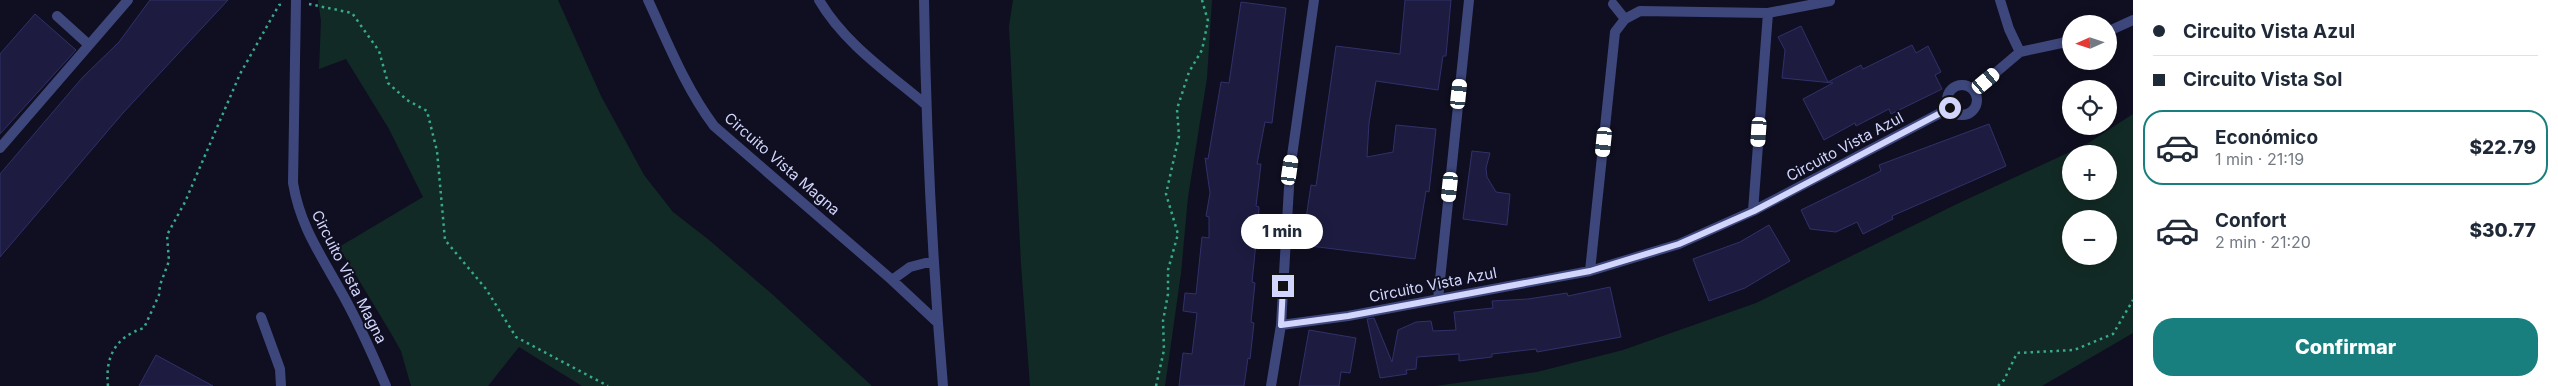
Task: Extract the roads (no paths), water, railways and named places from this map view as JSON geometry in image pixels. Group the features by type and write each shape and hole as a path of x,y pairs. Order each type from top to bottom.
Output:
{"street":[{"path":"0,148 128,0"},
{"name":"Circuito Vista Magna","path":"296,0 293,183 297,207 306,231 340,290 386,386"},
{"name":"Circuito Vista Magna","path":"648,0 682,75 699,105 714,126 892,280 938,323"},
{"path":"819,0 829,18 854,44 925,104"},
{"path":"924,0 925,104 933,262 943,386"},
{"path":"1271,386 1281,325 1290,170 1314,0"},
{"path":"1438,299 1469,0"},
{"path":"2000,0 2009,29 2020,52"},
{"path":"1590,271 1615,32 1625,19 1640,11 1768,12 1830,1"},
{"path":"1613,4 1625,19"},
{"path":"1754,211 1768,12"},
{"path":"57,16 89,45"},
{"path":"2118,27 2133,20"},
{"path":"1974,91 2020,52 2062,43"},
{"path":"1963,85 1974,91 1977,97 1973,109 1962,114 1950,108 1947,102 1951,90 1963,85"},
{"name":"Circuito Vista Azul","path":"1281,325 1348,316 1590,271 1679,244 1754,211 1950,108"},
{"path":"892,280 910,266 933,262"},
{"path":"261,317 280,369 281,386"}]}
